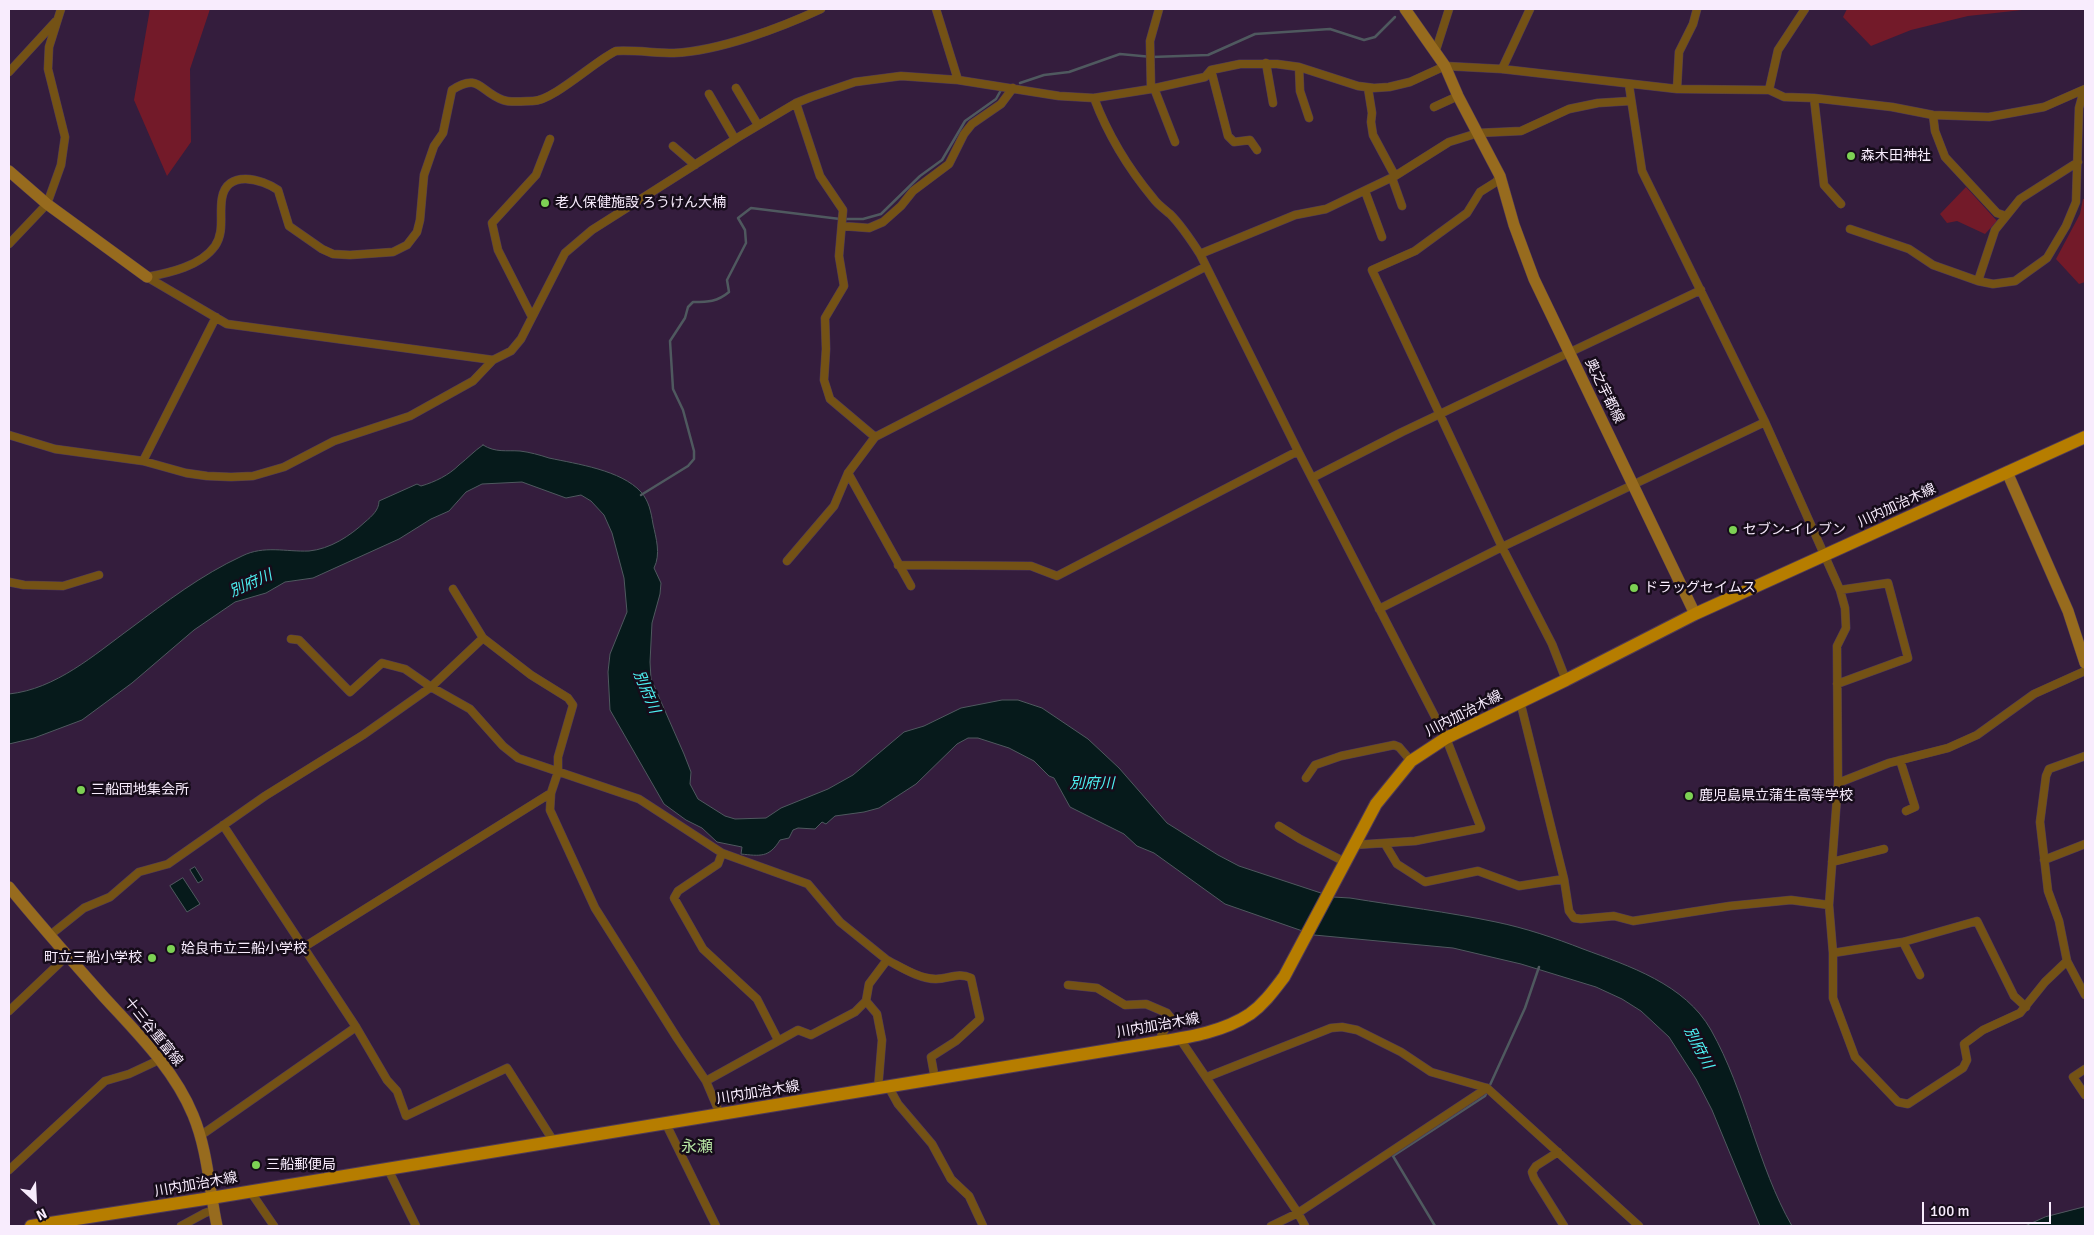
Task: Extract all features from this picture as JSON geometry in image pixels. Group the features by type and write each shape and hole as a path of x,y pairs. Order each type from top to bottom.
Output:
{"main road":[{"name":"川内加治木線","path":"31,1226 212,1204 250,1191 1180,1039 1210,1032 1250,1013 1266,999 1284,977 1376,804 1411,761 1446,738 1566,680 1695,614 2085,437"}],"street":[{"path":"9,244 47,204 61,165 65,136 48,69 49,47 61,9"},
{"path":"936,9 958,80"},
{"path":"1159,9 1150,40 1152,88 1175,142"},
{"path":"1405,9 1445,66 1458,96 1478,133"},
{"path":"1435,53 1449,9"},
{"path":"1502,69 1530,9"},
{"path":"1677,90 1679,52 1693,24 1697,9"},
{"path":"1769,90 1778,50 1805,9"},
{"path":"147,277 182,268 207,255 215,246 221,233 222,197 226,189 234,181 244,178 256,179 278,190 290,226 322,249 333,254 350,255 393,252 407,245 417,232 420,220 424,175 434,146 443,134 452,90 462,84 470,82 481,84 503,100 535,101 586,73 608,55 616,51 674,53 728,44 815,10"},
{"path":"9,72 57,20"},
{"path":"1266,63 1273,103"},
{"path":"9,435 55,449 143,461 186,473 238,477 254,476 269,472 300,460 334,441 395,422 473,381 493,360 511,351 521,338 565,254 592,230 734,139 796,104 836,87 873,78 901,76 958,80 1059,96 1094,98 1205,77 1210,70 1240,64 1266,63 1299,67 1368,88 1388,87 1410,82 1445,66 1502,69 1677,90 1769,90 1784,97 1814,98 1892,107 1933,115 1989,117 2044,107 2085,89"},
{"path":"1299,67 1300,91 1309,118"},
{"path":"1210,70 1228,136 1234,142 1250,140 1257,150"},
{"path":"1629,85 1630,102 1642,171 1765,422 1840,590 1845,608 1846,628 1837,646 1838,783 1829,906 1834,953 1833,998 1855,1057 1898,1102 1908,1104 1963,1068 1967,1060 1964,1044 1983,1030 2020,1013 2045,982 2067,961"},
{"path":"736,88 758,126"},
{"path":"842,224 869,228 883,222 901,206 913,191 949,164 964,134 972,124 990,113 1013,88"},
{"path":"1368,88 1373,135 1393,177 1402,206"},
{"path":"1850,229 1909,249 1933,265 1978,281 1993,284 2015,281 2047,258 2066,226 2076,202 2079,108 2085,89"},
{"path":"709,94 734,139"},
{"path":"1434,107 1458,96"},
{"path":"1094,98 1116,147 1154,200 1171,215 1190,237 1200,254 1298,451 1446,738 1481,828 1415,841 1385,844 1354,844"},
{"path":"1814,98 1824,184 1841,204"},
{"path":"1200,254 1295,215 1326,209 1393,177 1449,142 1478,133 1522,130 1569,109 1598,103 1630,102"},
{"path":"796,104 820,176 843,210 840,256 844,286 825,318 824,380 830,399 875,437"},
{"path":"1933,115 1935,131 1945,157 1997,213 2006,216"},
{"name":"奥之宇都線","path":"1478,133 1500,176 1527,262 1695,614"},
{"path":"532,317 498,250 492,223 536,175 550,139"},
{"path":"673,146 695,165"},
{"path":"1978,281 1995,230 2020,199 2078,162"},
{"path":"9,171 47,204 147,277 227,324 493,360"},
{"path":"1500,176 1496,182 1480,192 1467,213 1415,252 1372,270 1502,547 1552,644 1566,680"},
{"path":"1365,191 1382,237"},
{"path":"787,561 834,506 848,474 875,437 1205,267"},
{"path":"1312,478 1569,351 1700,290"},
{"path":"143,461 216,317"},
{"path":"1379,609 1502,547 1765,422"},
{"path":"898,565 1031,566 1057,576 1298,451"},
{"path":"2006,472 2068,611 2085,663"},
{"path":"848,474 911,586"},
{"path":"9,582 24,585 62,586 99,574"},
{"path":"1836,684 1908,658 1888,583 1840,590"},
{"path":"454,589 483,638 531,675 568,698 574,705 558,757 558,772 551,793 550,810 595,908 706,1081 720,1114"},
{"path":"49,936 84,908 110,897 139,872 168,864 265,796 363,735 431,687 483,638"},
{"path":"291,639 299,640 350,692 382,663 405,669 431,687 470,708 503,746 518,758 639,799 722,853 808,884 840,922 887,960 917,975 935,979 963,974 971,978 980,1019 956,1041 931,1057 935,1079"},
{"path":"1838,783 1900,760 1948,748 1976,735 2034,694 2085,671"},
{"path":"1520,702 1564,879 1569,911 1574,918 1614,916 1633,921 1730,906 1792,900 1829,906"},
{"path":"1306,778 1315,765 1341,756 1394,745 1399,747 1411,761"},
{"path":"2085,756 2049,769 2046,776 2040,822 2048,891 2059,921 2067,961 2085,993"},
{"path":"1900,760 1915,807 1906,810"},
{"path":"304,947 551,793"},
{"path":"223,825 356,1027 387,1080 397,1091 406,1116 507,1068 554,1142"},
{"path":"1279,826 1300,840 1345,862"},
{"path":"1385,844 1397,864 1425,882 1478,871 1519,886 1564,879"},
{"path":"2044,860 2085,844"},
{"path":"1832,862 1884,849"},
{"path":"722,853 718,864 678,891 674,898 703,949 757,999 778,1040"},
{"name":"十三谷重富線","path":"9,888 159,1060 177,1086 192,1114 200,1136 205,1154 217,1226"},
{"path":"1834,953 1903,942 1977,922 2014,996 2026,1007"},
{"path":"1903,942 1920,975"},
{"path":"9,1011 67,956"},
{"path":"706,1081 798,1030 811,1035 855,1012 866,1001 869,984 887,960"},
{"path":"1068,985 1097,988 1125,1004 1146,1004 1167,1013 1171,1018 1158,1042"},
{"path":"866,1001 876,1014 882,1040 883,1088 932,1144 951,1179 969,1196 983,1226"},
{"path":"200,1136 356,1027"},
{"path":"1207,1077 1331,1028 1342,1027 1357,1030 1401,1052 1431,1072 1486,1088 1639,1226"},
{"path":"1180,1039 1305,1226"},
{"path":"9,1170 105,1081 129,1074 159,1060"},
{"path":"2085,1069 2073,1077 2085,1095"},
{"path":"1271,1226 1298,1213 1486,1088"},
{"path":"666,1124 716,1226"},
{"path":"1558,1152 1536,1166 1532,1172 1564,1226"},
{"path":"388,1169 416,1226"},
{"path":"250,1191 274,1226"},
{"path":"181,1226 204,1213 212,1204"}],"shaded area":[{"path":"150,9 210,9 190,69 191,142 167,176 134,100"},
{"path":"1847,9 2031,9 1968,16 1911,30 1871,46 1843,17"},
{"path":"1966,187 1997,221 1985,234 1957,221 1947,223 1940,214"},
{"path":"2083,199 2085,199 2085,282 2079,284 2056,259 2080,214"}],"water":[{"name":"別府川","path":"483,445 497,450 527,452 598,469 622,478 644,495 650,511 658,552 654,568 661,583 652,623 651,679 684,754 691,772 690,784 698,799 725,816 735,819 766,818 781,808 828,789 853,775 904,732 924,726 961,708 1002,700 1018,700 1042,708 1088,739 1119,768 1167,823 1239,866 1333,897 1460,915 1529,930 1619,962 1671,989 1700,1014 1711,1030 1734,1078 1770,1178 1792,1226 1760,1226 1712,1110 1696,1079 1669,1037 1641,1011 1622,999 1596,987 1521,964 1453,948 1314,935 1225,904 1154,853 1137,846 1124,834 1070,807 1054,778 1049,776 1034,761 1009,748 978,738 968,738 957,744 916,784 879,808 835,816 826,824 822,822 815,829 798,828 793,830 789,838 780,840 768,853 741,854 742,847 717,842 702,828 686,820 664,804 610,710 608,672 610,654 627,612 624,578 612,533 604,515 591,501 581,495 566,498 522,482 482,484 466,492 449,511 431,519 399,539 313,578 285,582 266,593 235,602 194,630 132,683 82,720 34,738 9,744 9,694 43,685 74,669 184,589 242,556 267,550 317,550 339,541 373,515 379,501 417,484 421,486 441,478 455,469"},
{"path":"195,867 203,880 198,883 190,870"},
{"path":"183,878 200,904 187,912 170,886"},
{"path":"2085,1207 2085,1226 2025,1226 2045,1217"}],"waterway":[{"path":"1020,83 1044,75 1069,72 1120,54 1152,57 1208,55 1255,34 1330,29 1364,40 1375,37 1395,17"},
{"path":"641,495 688,466 694,459 694,451 683,410 673,389 670,341 685,318 688,307 693,302 712,301 729,292 727,280 746,243 745,230 738,218 751,208 840,219 863,219 881,214 920,176 942,160 965,121 996,99 1001,90"},
{"path":"1435,1226 1393,1156 1485,1096 1525,1008 1539,967"}],"place":[{"name":"森木田神社","path":"1851,156"},
{"name":"老人保健施設 ろうけん大楠","path":"545,203"},
{"name":"セブン-イレブン","path":"1733,530"},
{"name":"ドラッグセイムス","path":"1634,588"},
{"name":"三船団地集会所","path":"81,790"},
{"name":"鹿児島県立蒲生高等学校","path":"1689,796"},
{"name":"姶良市立三船小学校","path":"171,949"},
{"name":"町立三船小学校","path":"152,958"},
{"name":"三船郵便局","path":"256,1165"}],"district":[{"name":"永瀬","path":"697,1148"}]}
